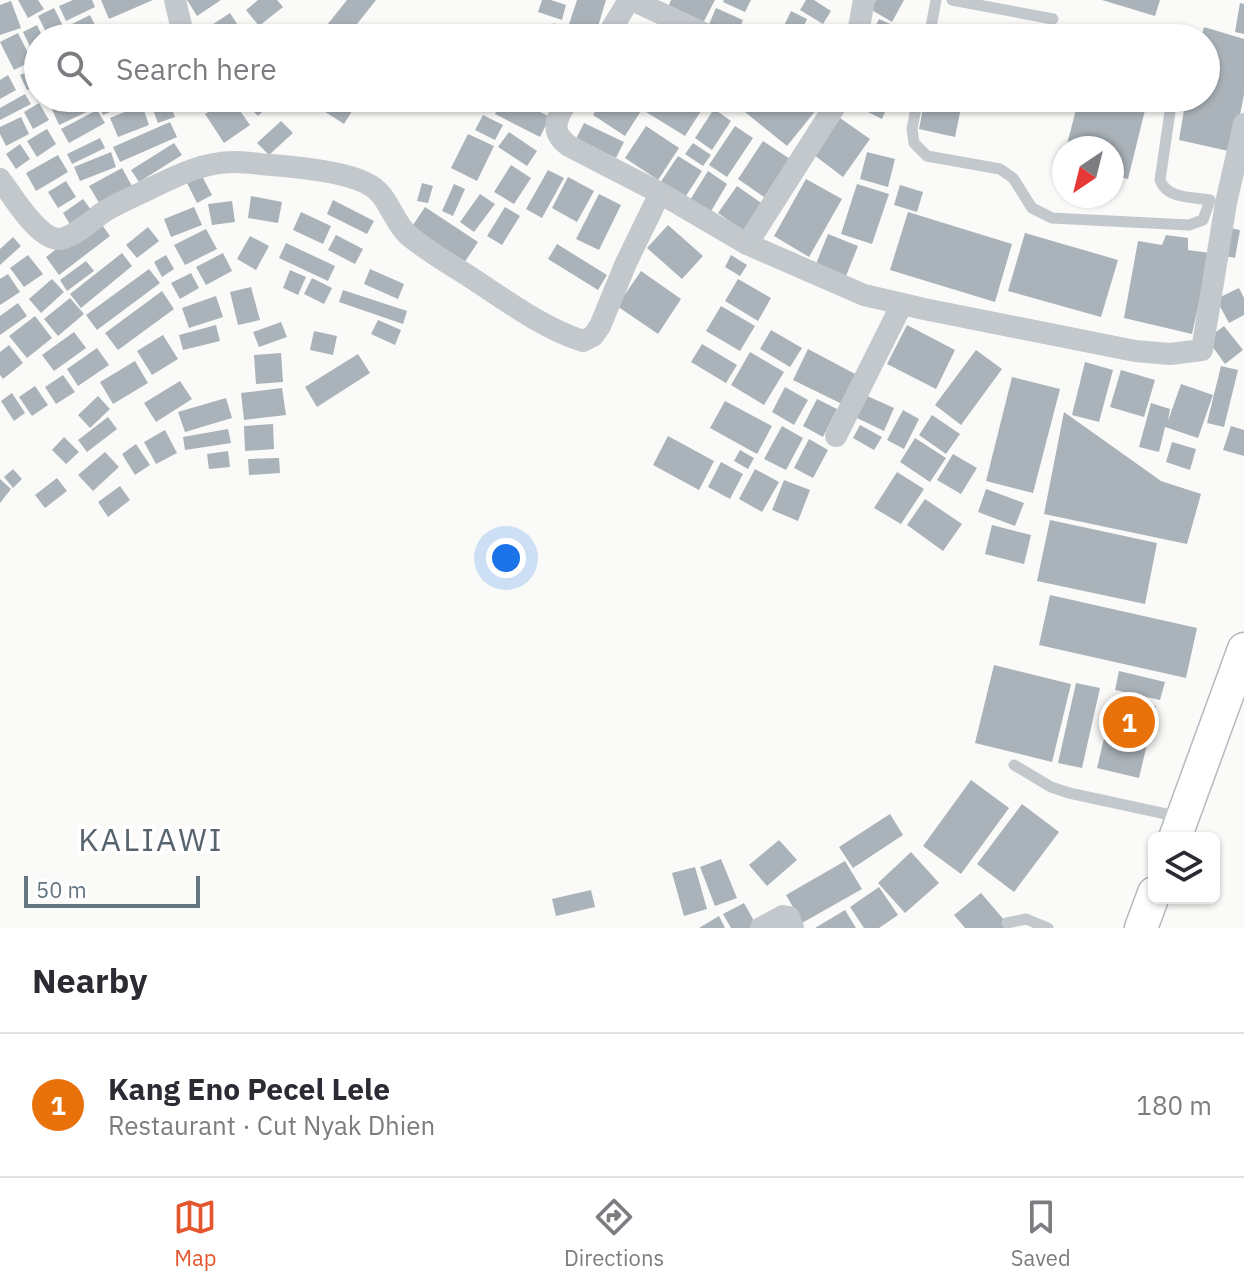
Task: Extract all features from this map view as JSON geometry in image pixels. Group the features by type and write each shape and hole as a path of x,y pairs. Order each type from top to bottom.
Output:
{"main road":[{"path":"1179,828 1244,649"},
{"path":"1141,928 1150,904"}],"street":[{"path":"175,0 181,24"},
{"path":"615,24 631,0 683,24"},
{"path":"860,24 864,0"},
{"path":"561,112 556,122 561,140 747,244 864,295 1135,351 1170,354 1202,350 1244,124"},
{"path":"747,244 824,112"},
{"path":"0,179 23,212 45,234 58,239 70,236 107,210 182,173 205,166 232,162 324,171 366,182 382,193 396,221 408,234 435,255 518,308 583,341 593,336 600,326 660,193"},
{"path":"836,436 902,304"},
{"path":"761,928 783,916 789,917 793,928"}],"lane":[{"path":"932,24 936,0"},
{"path":"952,0 1053,19"},
{"path":"915,112 912,129 914,143 927,156 1000,169 1013,178 1032,208 1052,218 1189,225 1203,220 1227,203"},
{"path":"1170,112 1160,180 1163,188 1171,194 1227,203"},
{"path":"1014,765 1051,787 1179,828"},
{"path":"1007,923 1026,919 1048,928"}],"building":[{"path":"18,0 38,0 44,9 28,18"},
{"path":"73,0 92,0 95,7 66,21 59,6"},
{"path":"101,0 153,0 109,19"},
{"path":"187,0 221,0 197,16"},
{"path":"258,0 277,0 283,7 262,24 257,24 246,10"},
{"path":"347,0 376,0 357,24 328,24"},
{"path":"542,0 566,5 562,20 538,12"},
{"path":"577,0 606,0 599,24 569,24"},
{"path":"671,0 715,0 703,23 669,5"},
{"path":"724,0 751,0 745,12"},
{"path":"806,0 814,0 831,11 823,24 800,10"},
{"path":"876,0 904,0 892,22 870,9"},
{"path":"1102,0 1160,0 1155,16"},
{"path":"11,1 21,28 0,35 0,5"},
{"path":"1240,3 1244,4 1244,34 1235,32"},
{"path":"54,8 62,24 42,24 38,16"},
{"path":"716,8 743,20 741,24 709,24"},
{"path":"791,11 807,19 805,24 785,24"},
{"path":"230,13 237,24 213,24"},
{"path":"90,15 94,24 72,24"},
{"path":"1220,32 1244,39 1244,94 1233,152 1179,140 1184,112 1220,112"},
{"path":"18,33 24,45 24,65 14,70 0,42"},
{"path":"8,75 16,90 0,99 0,80"},
{"path":"24,95 24,108 0,120 0,108"},
{"path":"24,112 44,112 49,120 33,129"},
{"path":"53,112 87,112 59,125"},
{"path":"93,112 98,112 105,123 69,143 61,129"},
{"path":"125,112 144,112 149,125 118,137 110,118"},
{"path":"154,112 173,112 175,117 158,123"},
{"path":"241,112 250,125 224,143 205,114"},
{"path":"325,112 352,112 344,124"},
{"path":"540,112 550,117 540,137 495,114"},
{"path":"595,112 640,112 625,136 593,115"},
{"path":"646,112 700,112 685,136"},
{"path":"712,112 718,112 731,121 712,150 695,138"},
{"path":"745,112 815,112 787,146"},
{"path":"868,112 885,112 882,119"},
{"path":"922,112 960,112 955,137 919,129"},
{"path":"1075,112 1145,112 1128,179 1124,178 1124,136 1069,136"},
{"path":"483,115 503,125 495,140 475,130"},
{"path":"21,117 29,134 6,146 0,127"},
{"path":"840,118 870,139 843,177 814,155"},
{"path":"281,121 293,133 269,155 257,143"},
{"path":"170,122 177,137 120,162 113,147"},
{"path":"584,123 624,142 616,158 576,139"},
{"path":"646,126 679,148 658,180 625,158"},
{"path":"735,126 753,138 727,177 709,165"},
{"path":"47,129 56,144 37,157 27,141"},
{"path":"509,132 537,151 527,166 498,147"},
{"path":"468,134 494,146 477,181 451,168"},
{"path":"100,138 105,148 72,164 67,154"},
{"path":"763,141 790,159 764,197 738,179"},
{"path":"174,143 182,155 139,182 131,170"},
{"path":"693,143 711,155 703,166 685,154"},
{"path":"20,144 30,159 16,169 6,154"},
{"path":"111,152 116,167 80,181 74,167"},
{"path":"867,152 895,159 888,187 860,179"},
{"path":"58,155 68,172 36,191 26,173"},
{"path":"678,156 702,171 684,199 660,183"},
{"path":"511,165 531,178 514,204 494,192"},
{"path":"122,168 133,188 101,206 89,186"},
{"path":"548,170 564,178 542,218 526,209"},
{"path":"708,171 727,184 710,213 690,200"},
{"path":"202,176 212,195 197,203 187,183"},
{"path":"568,177 594,191 577,222 552,208"},
{"path":"806,179 842,199 809,257 774,236"},
{"path":"66,181 76,197 58,208 48,192"},
{"path":"422,183 433,186 428,203 417,201"},
{"path":"454,184 465,189 453,216 442,211"},
{"path":"857,184 889,194 872,244 841,234"},
{"path":"900,185 923,192 917,212 894,205"},
{"path":"737,186 764,205 745,232 718,213"},
{"path":"480,194 495,204 474,232 460,222"},
{"path":"599,194 621,205 599,250 576,239"},
{"path":"251,196 282,202 278,223 248,218"},
{"path":"83,199 92,211 71,226 63,213"},
{"path":"333,200 374,221 367,234 327,214"},
{"path":"232,201 235,222 212,225 208,204"},
{"path":"194,207 202,225 171,237 164,219"},
{"path":"425,207 478,242 462,266 409,231"},
{"path":"505,207 520,216 502,245 487,236"},
{"path":"301,212 331,226 323,244 293,230"},
{"path":"908,212 1012,244 995,302 890,270"},
{"path":"97,218 110,236 59,275 46,257"},
{"path":"668,225 703,256 682,279 647,248"},
{"path":"148,227 159,241 137,258 126,245"},
{"path":"1225,227 1240,230 1235,258 1220,255"},
{"path":"206,229 217,249 185,265 174,245"},
{"path":"1025,233 1118,260 1101,317 1008,291"},
{"path":"828,234 858,246 846,276 816,264"},
{"path":"336,235 363,249 355,264 328,250"},
{"path":"1166,235 1188,238 1188,250 1210,253 1192,334 1124,318 1138,241 1162,245"},
{"path":"250,236 269,246 256,270 237,259"},
{"path":"13,237 21,246 0,265 0,249"},
{"path":"286,243 335,266 328,281 279,258"},
{"path":"557,244 607,275 598,290 548,259"},
{"path":"122,253 132,266 81,308 70,294"},
{"path":"223,253 232,271 206,285 196,267"},
{"path":"28,255 43,274 24,287 10,268"},
{"path":"166,255 174,269 162,277 154,262"},
{"path":"731,255 747,265 740,276 725,267"},
{"path":"86,261 94,271 67,291 60,280"},
{"path":"149,269 160,283 97,330 86,315"},
{"path":"370,269 404,284 398,299 364,284"},
{"path":"290,270 306,277 298,295 283,288"},
{"path":"641,271 681,299 658,334 617,306"},
{"path":"191,273 199,288 180,299 171,283"},
{"path":"8,274 20,292 0,305 0,279"},
{"path":"312,278 332,288 324,304 304,294"},
{"path":"52,279 64,292 41,313 29,299"},
{"path":"738,279 771,298 758,321 725,301"},
{"path":"251,287 260,320 238,325 230,292"},
{"path":"1239,288 1244,298 1244,315 1229,323 1216,299"},
{"path":"343,290 407,311 403,324 339,302"},
{"path":"162,291 174,309 118,350 105,333"},
{"path":"216,296 223,317 189,328 182,308"},
{"path":"70,298 84,314 58,336 44,319"},
{"path":"18,303 27,316 0,335 0,316"},
{"path":"721,306 755,326 740,351 706,331"},
{"path":"35,316 52,338 27,358 9,336"},
{"path":"378,320 401,330 395,345 371,334"},
{"path":"281,322 287,337 259,347 253,332"},
{"path":"216,325 220,341 183,350 179,335"},
{"path":"907,325 955,350 936,389 887,364"},
{"path":"1224,326 1243,350 1225,364 1207,339"},
{"path":"771,330 802,348 790,367 760,349"},
{"path":"314,331 337,336 333,355 310,350"},
{"path":"74,332 86,348 54,371 42,355"},
{"path":"163,335 178,359 152,375 137,351"},
{"path":"702,344 737,365 726,383 691,362"},
{"path":"9,345 23,363 3,379 0,375 0,352"},
{"path":"97,348 109,365 78,386 67,369"},
{"path":"808,349 857,375 842,404 793,380"},
{"path":"976,350 1002,369 961,425 935,405"},
{"path":"750,352 784,372 764,405 731,385"},
{"path":"281,353 283,382 256,384 254,355"},
{"path":"358,354 370,373 317,407 305,387"},
{"path":"135,361 148,383 113,404 100,382"},
{"path":"1085,362 1113,370 1099,422 1072,415"},
{"path":"1221,366 1238,370 1224,427 1207,423"},
{"path":"1121,370 1155,380 1144,417 1110,407"},
{"path":"63,375 75,392 56,404 45,387"},
{"path":"1012,377 1060,389 1033,493 986,481"},
{"path":"180,381 192,399 156,422 144,403"},
{"path":"1181,384 1213,395 1198,438 1165,427 1159,452 1139,447 1151,403 1170,409 1168,421"},
{"path":"35,386 48,405 32,416 19,397"},
{"path":"785,387 808,400 794,425 772,412"},
{"path":"282,388 286,415 244,420 241,393"},
{"path":"12,393 25,413 14,421 1,401"},
{"path":"865,395 894,408 884,431 855,417"},
{"path":"98,396 110,409 90,428 78,415"},
{"path":"226,398 232,418 185,432 178,412"},
{"path":"817,399 837,409 823,437 803,426"},
{"path":"725,401 772,426 757,454 710,428"},
{"path":"903,410 919,419 904,449 887,440"},
{"path":"1064,412 1161,481 1201,494 1187,544 1044,514"},
{"path":"932,415 960,434 946,454 919,435"},
{"path":"108,417 117,429 87,452 78,440"},
{"path":"273,424 274,449 245,451 244,426"},
{"path":"860,425 882,437 874,450 853,438"},
{"path":"782,426 803,438 786,470 764,459"},
{"path":"1231,426 1244,430 1244,456 1223,450"},
{"path":"228,429 231,443 185,450 183,437"},
{"path":"165,430 177,453 156,464 144,442"},
{"path":"668,436 714,461 699,490 653,465"},
{"path":"64,437 79,452 66,464 52,450"},
{"path":"915,438 946,458 930,482 900,462"},
{"path":"809,439 828,450 813,478 794,468"},
{"path":"1172,442 1196,449 1190,470 1166,462"},
{"path":"136,444 150,465 135,475 122,454"},
{"path":"740,450 754,458 748,469 734,461"},
{"path":"228,451 230,467 209,469 207,454"},
{"path":"105,452 119,467 93,491 78,475"},
{"path":"953,454 977,468 961,494 937,480"},
{"path":"279,458 280,473 249,475 248,459"},
{"path":"721,462 743,474 730,499 708,487"},
{"path":"13,469 22,479 13,488 4,477"},
{"path":"755,469 779,482 762,512 739,499"},
{"path":"897,472 924,489 901,524 874,508"},
{"path":"57,478 67,491 45,508 35,495"},
{"path":"0,479 11,489 0,503"},
{"path":"784,480 810,490 798,521 772,510"},
{"path":"120,486 130,500 108,517 98,502"},
{"path":"986,489 1024,503 1015,526 978,512"},
{"path":"925,499 962,524 943,551 907,525"},
{"path":"1050,520 1157,543 1145,604 1037,581"},
{"path":"992,525 1031,535 1024,564 985,554"},
{"path":"1050,595 1197,628 1186,678 1039,645"},
{"path":"994,665 1071,684 1052,762 975,743"},
{"path":"1119,671 1165,682 1160,700 1115,690"},
{"path":"1076,683 1100,688 1082,768 1058,763"},
{"path":"1114,696 1156,706 1139,778 1097,768"},
{"path":"971,780 1009,808 961,874 923,846"},
{"path":"1022,804 1059,832 1014,892 977,864"},
{"path":"890,814 903,835 853,868 839,847"},
{"path":"779,840 797,860 767,886 749,865"},
{"path":"911,852 939,883 905,913 878,883"},
{"path":"721,859 737,898 715,906 700,867"},
{"path":"845,861 862,889 802,923 786,895"},
{"path":"695,867 707,909 684,916 672,873"},
{"path":"879,887 898,915 879,928 864,928 850,907"},
{"path":"591,890 595,907 556,916 552,899"},
{"path":"981,893 1011,928 965,928 954,915"},
{"path":"744,903 758,928 731,928 723,914"},
{"path":"845,910 856,928 815,928"},
{"path":"719,916 725,928 699,928"}],"place":[{"name":"Kang Eno Pecel Lele","path":"1129,722"}],"district":[{"name":"KALIAWI","path":"151,839"}]}
